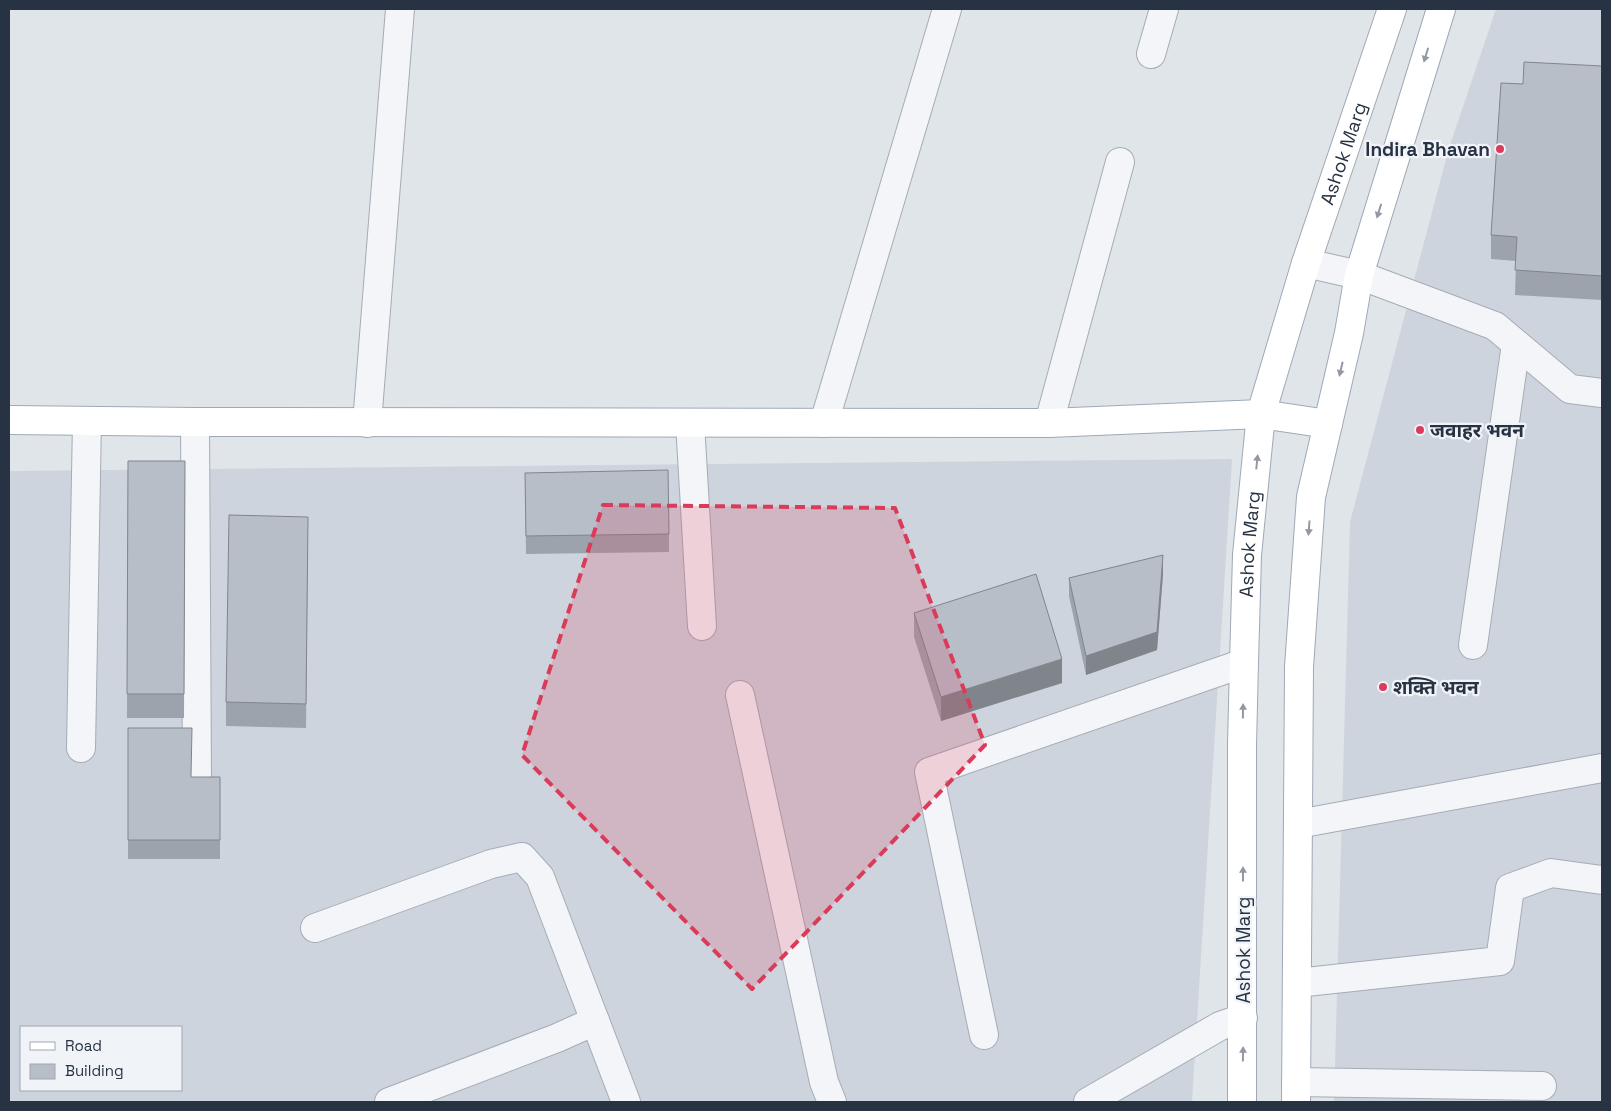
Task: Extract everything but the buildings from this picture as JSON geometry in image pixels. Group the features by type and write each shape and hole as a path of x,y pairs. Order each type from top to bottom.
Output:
{"main road":[{"name":"Ashok Marg","path":"1242,1102 1242,746 1247,555 1262,414 1306,263 1392,9"},
{"path":"1296,1092 1299,667 1312,497 1349,333 1359,275 1441,9"},
{"path":"9,420 367,423 1049,424 1262,414 1328,424"}],"street":[{"path":"367,423 400,9"},
{"path":"824,423 947,9"},
{"path":"1151,54 1164,9"},
{"path":"1049,424 1120,162"},
{"path":"1306,263 1359,275 1495,326 1570,389 1602,393"},
{"path":"1473,645 1516,344"},
{"path":"81,748 87,421"},
{"path":"195,422 197,779"},
{"path":"690,423 702,626"},
{"path":"984,1035 929,772 1244,663"},
{"path":"740,696 824,1082 832,1102"},
{"path":"1298,824 1602,768"},
{"path":"315,928 491,864 522,857 540,877 626,1102"},
{"path":"1297,983 1500,961 1510,888 1551,873 1602,880"},
{"path":"1088,1102 1220,1026 1243,1018"},
{"path":"389,1102 557,1038 595,1020"},
{"path":"1296,1092 1542,1086"}],"highlighted area":[{"path":"603,505 895,508 985,745 752,989 522,755"}],"shaded area":[{"path":"1496,9 1602,9 1602,1102 1334,1102 1350,522 1449,148"},
{"path":"1232,459 1192,1102 9,1102 9,471"}],"place":[{"name":"Indira Bhavan","path":"1500,149"},
{"name":"जवाहर भवन","path":"1420,430"},
{"name":"शक्ति भवन","path":"1383,687"}]}
